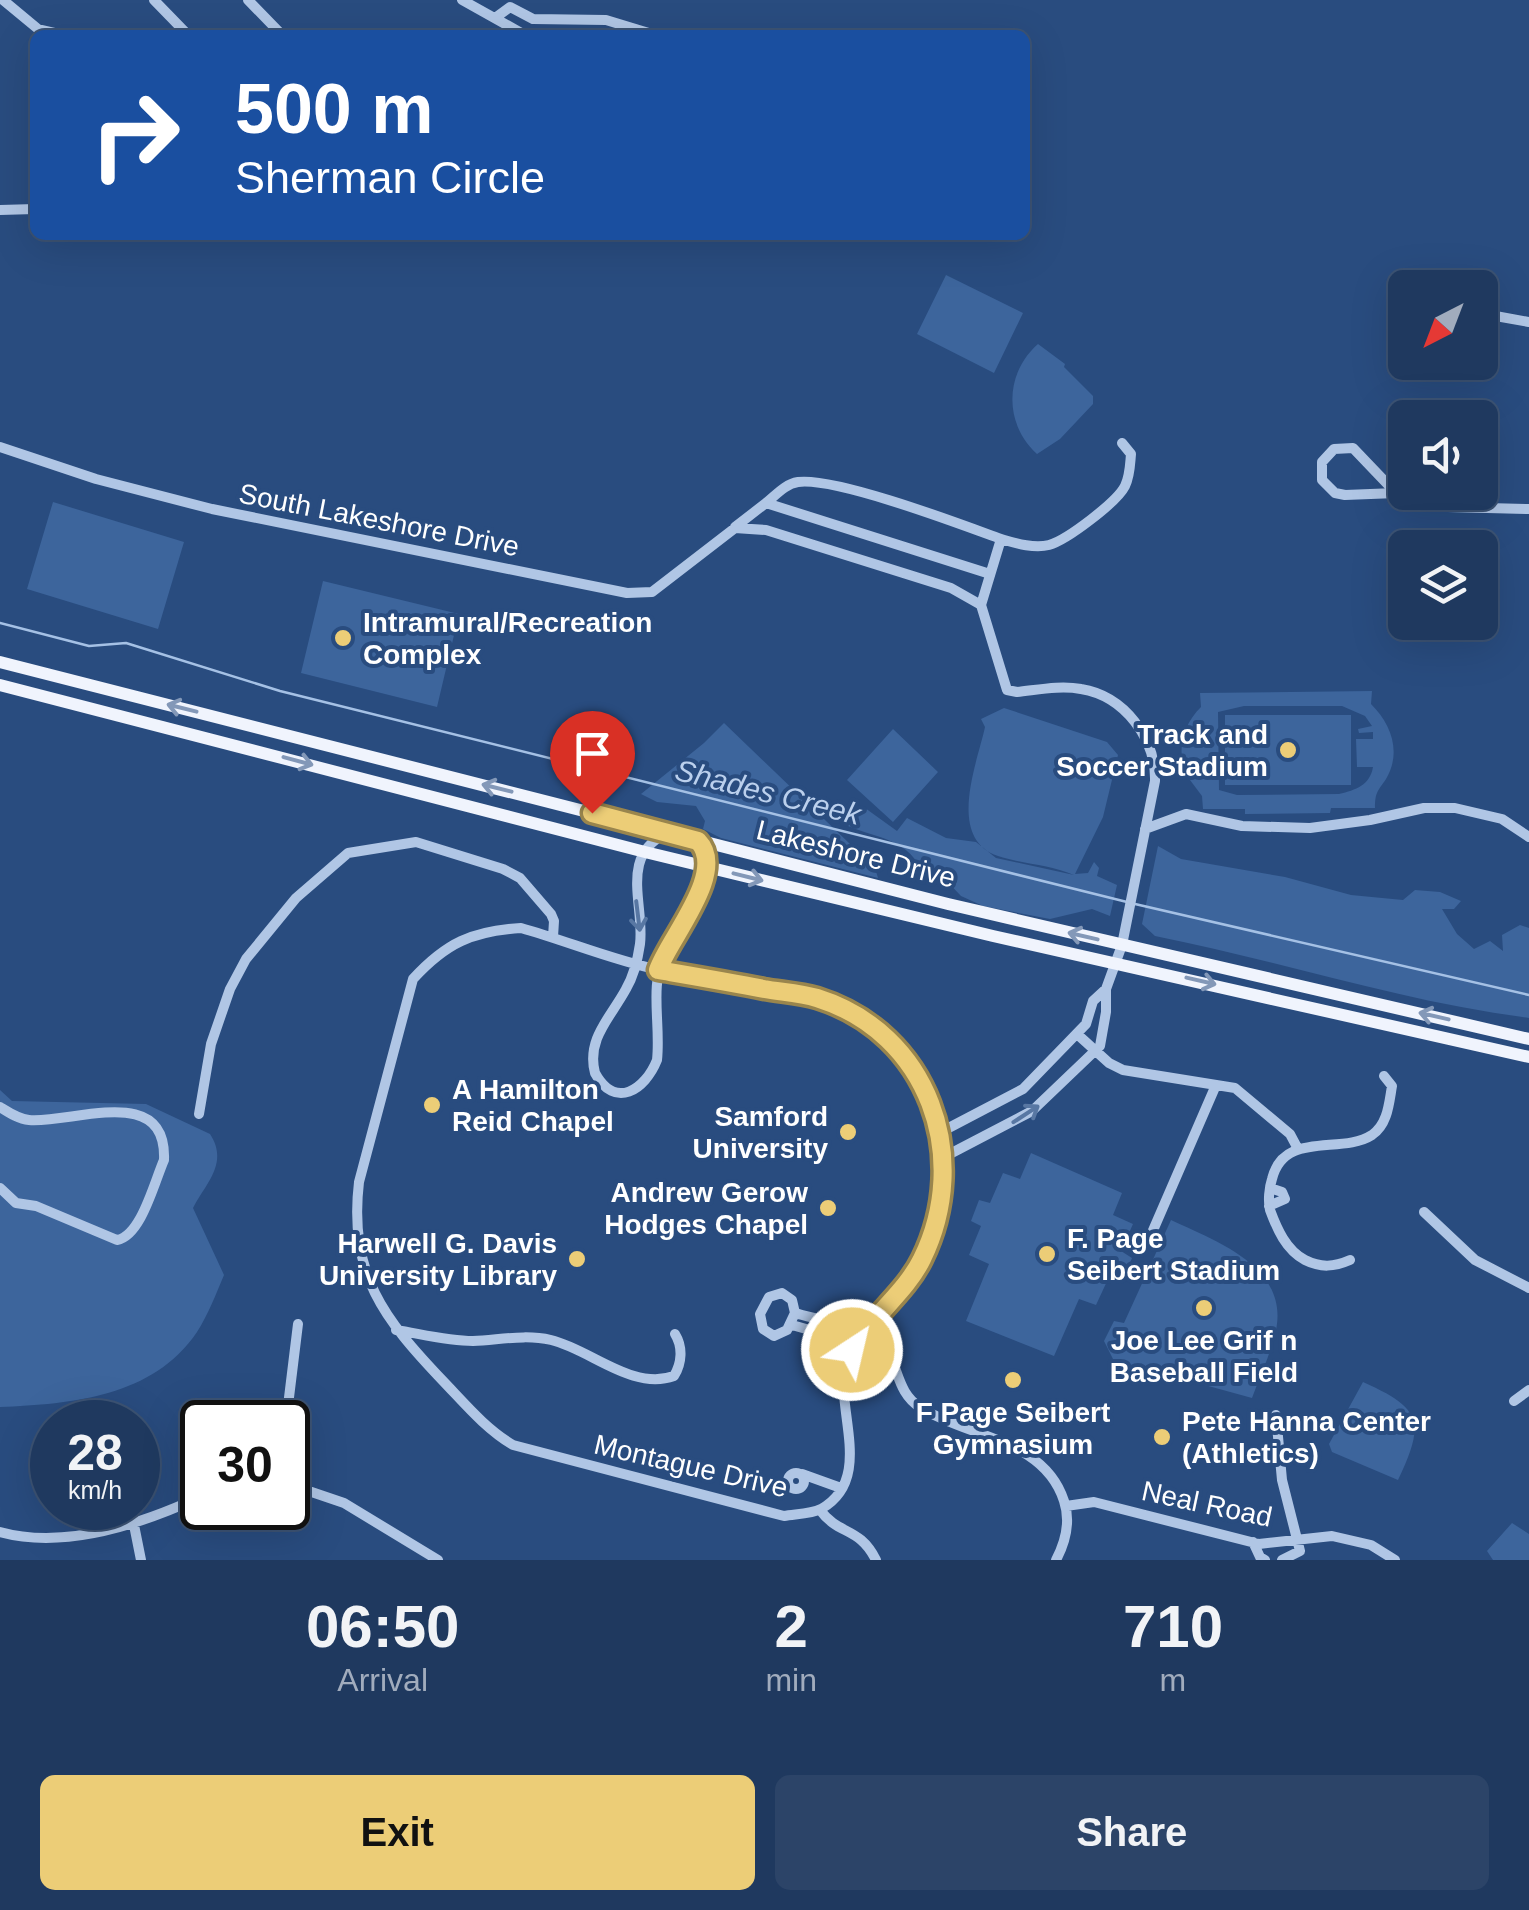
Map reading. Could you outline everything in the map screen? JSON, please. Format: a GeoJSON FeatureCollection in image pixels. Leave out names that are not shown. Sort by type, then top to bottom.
{"type":"FeatureCollection","features":[{"type":"Feature","properties":{"kind":"main road","name":"Lakeshore Drive"},"geometry":{"type":"LineString","coordinates":[[0,662],[698,841],[1529,1039]]}},
{"type":"Feature","properties":{"kind":"main road","name":"Lakeshore Drive"},"geometry":{"type":"LineString","coordinates":[[0,685],[645,852],[993,936],[1114,960],[1529,1057]]}},
{"type":"Feature","properties":{"kind":"street"},"geometry":{"type":"LineString","coordinates":[[3,0],[42,30]]}},
{"type":"Feature","properties":{"kind":"street"},"geometry":{"type":"LineString","coordinates":[[154,0],[183,30]]}},
{"type":"Feature","properties":{"kind":"street"},"geometry":{"type":"LineString","coordinates":[[248,0],[277,30]]}},
{"type":"Feature","properties":{"kind":"street"},"geometry":{"type":"LineString","coordinates":[[462,0],[516,30]]}},
{"type":"Feature","properties":{"kind":"street"},"geometry":{"type":"LineString","coordinates":[[495,18],[510,6],[533,19],[606,20],[639,30]]}},
{"type":"Feature","properties":{"kind":"street"},"geometry":{"type":"LineString","coordinates":[[0,210],[30,210]]}},
{"type":"Feature","properties":{"kind":"street"},"geometry":{"type":"LineString","coordinates":[[1498,317],[1529,322]]}},
{"type":"Feature","properties":{"kind":"street","name":"South Lakeshore Drive"},"geometry":{"type":"LineString","coordinates":[[0,447],[96,479],[212,509],[627,594],[652,592],[788,485],[798,482],[838,486],[1001,539],[1051,545],[1124,490],[1131,454],[1122,443]]}},
{"type":"Feature","properties":{"kind":"street"},"geometry":{"type":"LineString","coordinates":[[1353,448],[1396,492],[1335,494],[1322,480],[1322,462],[1334,449],[1353,448]]}},
{"type":"Feature","properties":{"kind":"street"},"geometry":{"type":"LineString","coordinates":[[766,502],[990,574]]}},
{"type":"Feature","properties":{"kind":"street"},"geometry":{"type":"LineString","coordinates":[[1498,508],[1529,509]]}},
{"type":"Feature","properties":{"kind":"street"},"geometry":{"type":"LineString","coordinates":[[734,528],[766,530],[951,588],[981,606]]}},
{"type":"Feature","properties":{"kind":"street"},"geometry":{"type":"LineString","coordinates":[[944,1158],[1032,1111],[1102,1043],[1106,989],[1122,945],[1155,770],[1141,730],[1120,706],[1082,689],[1008,690],[981,606],[1001,539]]}},
{"type":"Feature","properties":{"kind":"street"},"geometry":{"type":"LineString","coordinates":[[1144,833],[1171,816],[1186,814],[1242,826],[1310,828],[1424,808],[1455,808],[1502,819],[1529,837]]}},
{"type":"Feature","properties":{"kind":"street"},"geometry":{"type":"LineString","coordinates":[[668,833],[652,840],[645,852],[636,883],[640,930],[634,964],[628,985],[594,1044],[594,1073],[612,1091],[638,1089],[655,1066],[658,970],[669,943],[694,904],[706,866],[704,848],[698,841]]}},
{"type":"Feature","properties":{"kind":"street"},"geometry":{"type":"LineString","coordinates":[[199,1114],[211,1044],[230,989],[270,926],[348,853],[416,842],[502,868],[520,878],[554,918],[553,937]]}},
{"type":"Feature","properties":{"kind":"street","name":"Montague Drive"},"geometry":{"type":"LineString","coordinates":[[842,1488],[820,1510],[784,1516],[513,1445],[478,1418],[396,1330],[364,1266],[356,1206],[413,978],[454,942],[521,928],[658,970],[815,998],[848,1011],[886,1038],[920,1079],[939,1132],[944,1158],[942,1205],[922,1260],[859,1338]]}},
{"type":"Feature","properties":{"kind":"street"},"geometry":{"type":"LineString","coordinates":[[939,1132],[1019,1092],[1086,1024],[1094,1000],[1106,989]]}},
{"type":"Feature","properties":{"kind":"street"},"geometry":{"type":"LineString","coordinates":[[1086,1024],[1101,1031]]}},
{"type":"Feature","properties":{"kind":"street"},"geometry":{"type":"LineString","coordinates":[[1077,1034],[1095,1052],[1124,1070],[1235,1088],[1290,1134],[1298,1149]]}},
{"type":"Feature","properties":{"kind":"street"},"geometry":{"type":"LineString","coordinates":[[1350,1260],[1329,1267],[1297,1255],[1285,1242],[1269,1206],[1270,1188],[1278,1164],[1298,1149],[1354,1141],[1373,1134],[1383,1125],[1392,1086],[1384,1076]]}},
{"type":"Feature","properties":{"kind":"street"},"geometry":{"type":"LineString","coordinates":[[1151,1235],[1216,1085]]}},
{"type":"Feature","properties":{"kind":"street"},"geometry":{"type":"LineString","coordinates":[[0,1107],[29,1120],[128,1111],[147,1119],[162,1137],[164,1160],[135,1230],[124,1240],[36,1206],[16,1203],[0,1188]]}},
{"type":"Feature","properties":{"kind":"street"},"geometry":{"type":"LineString","coordinates":[[1424,1212],[1475,1260],[1529,1288]]}},
{"type":"Feature","properties":{"kind":"street"},"geometry":{"type":"LineString","coordinates":[[794,1319],[883,1344],[901,1387],[916,1404],[948,1422],[1036,1459],[1053,1479],[1066,1506],[1067,1532],[1056,1560]]}},
{"type":"Feature","properties":{"kind":"street"},"geometry":{"type":"LineString","coordinates":[[289,1400],[298,1324]]}},
{"type":"Feature","properties":{"kind":"street"},"geometry":{"type":"LineString","coordinates":[[396,1330],[469,1341],[541,1338],[562,1343],[636,1376],[664,1380],[674,1376],[681,1365],[679,1341],[674,1334]]}},
{"type":"Feature","properties":{"kind":"street"},"geometry":{"type":"LineString","coordinates":[[817,1482],[793,1489],[788,1480],[792,1473],[802,1474],[842,1488],[850,1464],[845,1370],[859,1338]]}},
{"type":"Feature","properties":{"kind":"street"},"geometry":{"type":"LineString","coordinates":[[1514,1401],[1529,1390]]}},
{"type":"Feature","properties":{"kind":"street"},"geometry":{"type":"LineString","coordinates":[[1276,1415],[1282,1480],[1300,1551],[1282,1560]]}},
{"type":"Feature","properties":{"kind":"street"},"geometry":{"type":"LineString","coordinates":[[310,1491],[344,1503],[436,1560]]}},
{"type":"Feature","properties":{"kind":"street","name":"Neal Road"},"geometry":{"type":"LineString","coordinates":[[1066,1506],[1094,1502],[1253,1542],[1272,1544],[1332,1536],[1372,1544],[1395,1560]]}},
{"type":"Feature","properties":{"kind":"street"},"geometry":{"type":"LineString","coordinates":[[820,1510],[834,1524],[865,1540],[876,1560]]}},
{"type":"Feature","properties":{"kind":"street"},"geometry":{"type":"LineString","coordinates":[[0,1532],[20,1538],[48,1538],[101,1530]]}},
{"type":"Feature","properties":{"kind":"street"},"geometry":{"type":"LineString","coordinates":[[135,1530],[141,1560]]}},
{"type":"Feature","properties":{"kind":"street"},"geometry":{"type":"LineString","coordinates":[[1253,1542],[1265,1560]]}},
{"type":"Feature","properties":{"kind":"shaded area"},"geometry":{"type":"Polygon","coordinates":[[[946,275],[1023,313],[994,373],[917,334],[946,275]]]}},
{"type":"Feature","properties":{"kind":"shaded area"},"geometry":{"type":"Polygon","coordinates":[[[1038,344],[1065,364],[1093,396],[1093,404],[1060,439],[1037,454],[1018,428],[1012,399],[1019,370],[1038,344]]]}},
{"type":"Feature","properties":{"kind":"shaded area"},"geometry":{"type":"Polygon","coordinates":[[[53,502],[184,542],[158,629],[27,589],[53,502]]]}},
{"type":"Feature","properties":{"kind":"shaded area"},"geometry":{"type":"Polygon","coordinates":[[[323,581],[459,614],[437,707],[301,673],[323,581]]]}},
{"type":"Feature","properties":{"kind":"shaded area"},"geometry":{"type":"Polygon","coordinates":[[[1372,691],[1371,704],[1389,729],[1394,749],[1391,769],[1378,792],[1375,808],[1245,814],[1245,809],[1203,809],[1202,796],[1187,776],[1178,777],[1177,772],[1185,770],[1183,737],[1201,707],[1200,693],[1372,691]],[[1244,706],[1218,712],[1219,790],[1237,795],[1339,794],[1361,786],[1373,767],[1357,767],[1356,739],[1373,739],[1373,732],[1359,733],[1358,729],[1372,726],[1365,716],[1342,706],[1244,706]]]}},
{"type":"Feature","properties":{"kind":"shaded area"},"geometry":{"type":"Polygon","coordinates":[[[1004,708],[1107,742],[1118,755],[1103,817],[1075,874],[1088,873],[1094,862],[1099,868],[1097,876],[1117,885],[1110,916],[1092,909],[1050,919],[983,906],[961,896],[942,876],[921,869],[897,844],[842,823],[865,808],[897,831],[907,818],[946,838],[976,842],[982,847],[969,817],[972,779],[985,727],[981,719],[1004,708]],[[983,847],[996,858],[1074,875],[1056,869],[998,856],[983,847]]]}},
{"type":"Feature","properties":{"kind":"shaded area","name":"Track and Soccer Stadium"},"geometry":{"type":"Polygon","coordinates":[[[1225,715],[1351,715],[1351,785],[1225,785],[1225,715]]]}},
{"type":"Feature","properties":{"kind":"shaded area"},"geometry":{"type":"Polygon","coordinates":[[[724,723],[875,868],[878,878],[721,838],[703,829],[705,821],[696,806],[657,802],[641,794],[724,723]]]}},
{"type":"Feature","properties":{"kind":"shaded area"},"geometry":{"type":"Polygon","coordinates":[[[893,729],[938,772],[893,822],[847,780],[893,729]]]}},
{"type":"Feature","properties":{"kind":"shaded area"},"geometry":{"type":"Polygon","coordinates":[[[1158,846],[1181,859],[1285,877],[1351,895],[1403,900],[1415,890],[1440,892],[1461,901],[1454,909],[1442,909],[1457,934],[1474,949],[1490,941],[1503,951],[1502,935],[1520,925],[1529,928],[1529,1018],[1388,992],[1155,936],[1142,924],[1158,846]]]}},
{"type":"Feature","properties":{"kind":"shaded area"},"geometry":{"type":"Polygon","coordinates":[[[0,1090],[12,1101],[146,1104],[210,1134],[216,1164],[193,1208],[224,1275],[197,1332],[179,1354],[134,1384],[82,1399],[30,1400],[30,1405],[0,1407],[0,1090]]]}},
{"type":"Feature","properties":{"kind":"shaded area","name":"F. Page Seibert Stadium"},"geometry":{"type":"Polygon","coordinates":[[[1031,1153],[1122,1193],[1113,1215],[1133,1224],[1121,1251],[1132,1258],[1122,1283],[1109,1277],[1096,1305],[1079,1299],[1054,1356],[966,1321],[989,1264],[969,1255],[981,1226],[971,1221],[979,1200],[990,1203],[1003,1173],[1020,1179],[1031,1153]]]}},
{"type":"Feature","properties":{"kind":"shaded area","name":"Joe Lee Grif n Baseball Field"},"geometry":{"type":"Polygon","coordinates":[[[1171,1220],[1245,1259],[1271,1289],[1277,1308],[1276,1330],[1252,1398],[1132,1365],[1129,1371],[1115,1363],[1104,1341],[1114,1321],[1124,1323],[1171,1220]]]}},
{"type":"Feature","properties":{"kind":"shaded area"},"geometry":{"type":"Polygon","coordinates":[[[1363,1382],[1397,1400],[1413,1419],[1412,1443],[1398,1480],[1332,1452],[1329,1444],[1363,1382]]]}},
{"type":"Feature","properties":{"kind":"shaded area"},"geometry":{"type":"Polygon","coordinates":[[[1512,1523],[1529,1534],[1529,1560],[1493,1560],[1487,1551],[1512,1523]]]}},
{"type":"Feature","properties":{"kind":"waterway","name":"Shades Creek"},"geometry":{"type":"LineString","coordinates":[[0,623],[89,646],[126,643],[280,691],[1127,902]]}},
{"type":"Feature","properties":{"kind":"waterway","name":"Shades Creek"},"geometry":{"type":"LineString","coordinates":[[1135,904],[1529,995]]}},
{"type":"Feature","properties":{"kind":"place","name":"Intramural/Recreation Complex"},"geometry":{"type":"Point","coordinates":[343,638]}},
{"type":"Feature","properties":{"kind":"place","name":"Track and Soccer Stadium"},"geometry":{"type":"Point","coordinates":[1288,750]}},
{"type":"Feature","properties":{"kind":"place","name":"A Hamilton Reid Chapel"},"geometry":{"type":"Point","coordinates":[432,1105]}},
{"type":"Feature","properties":{"kind":"place","name":"Samford University"},"geometry":{"type":"Point","coordinates":[848,1132]}},
{"type":"Feature","properties":{"kind":"place","name":"Andrew Gerow Hodges Chapel"},"geometry":{"type":"Point","coordinates":[828,1208]}},
{"type":"Feature","properties":{"kind":"place","name":"F. Page Seibert Stadium"},"geometry":{"type":"Point","coordinates":[1047,1254]}},
{"type":"Feature","properties":{"kind":"place","name":"Harwell G. Davis University Library"},"geometry":{"type":"Point","coordinates":[577,1259]}},
{"type":"Feature","properties":{"kind":"place","name":"Joe Lee Grif n Baseball Field"},"geometry":{"type":"Point","coordinates":[1204,1308]}},
{"type":"Feature","properties":{"kind":"place","name":"F Page Seibert Gymnasium"},"geometry":{"type":"Point","coordinates":[1013,1380]}},
{"type":"Feature","properties":{"kind":"place","name":"Pete Hanna Center (Athletics)"},"geometry":{"type":"Point","coordinates":[1162,1437]}},
{"type":"Feature","properties":{"kind":"route"},"geometry":{"type":"LineString","coordinates":[[592,813],[698,841],[704,848],[706,866],[698,894],[658,970],[815,998],[848,1011],[894,1046],[920,1079],[937,1120],[944,1158],[942,1205],[922,1260],[908,1282],[862,1332],[852,1350]]}}]}
